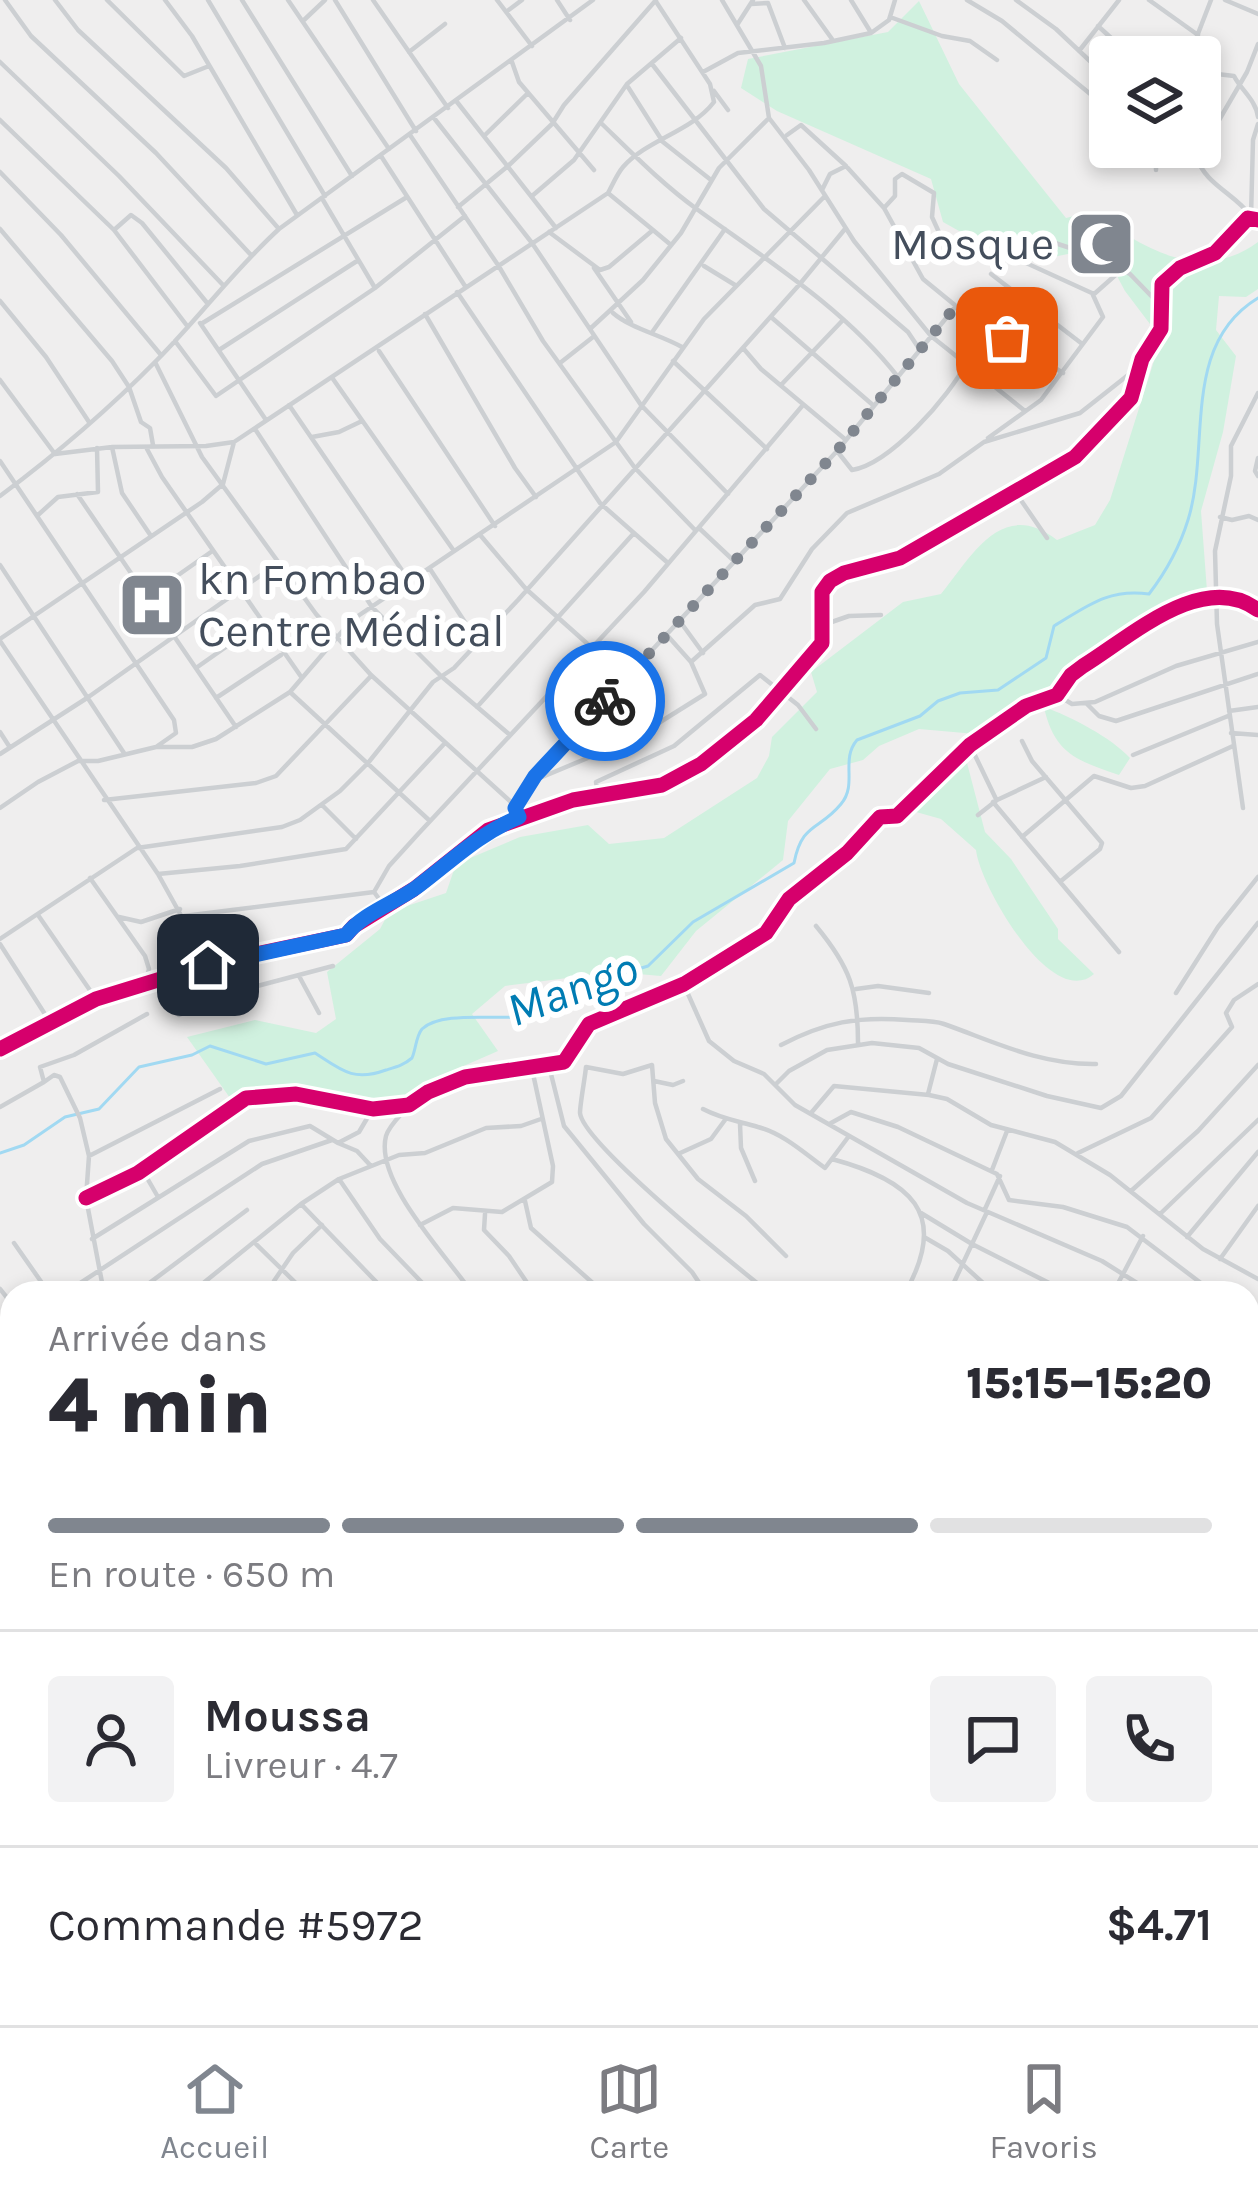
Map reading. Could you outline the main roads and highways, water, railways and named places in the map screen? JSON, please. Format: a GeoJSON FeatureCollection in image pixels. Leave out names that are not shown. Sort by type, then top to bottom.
{"type":"FeatureCollection","features":[{"type":"Feature","properties":{"kind":"waterway","name":"Mango"},"geometry":{"type":"LineString","coordinates":[[0,1153],[24,1145],[65,1117],[99,1109],[139,1067],[210,1046],[266,1064],[315,1053],[332,1065],[365,1075],[412,1058],[420,1032],[430,1024],[453,1018],[512,1017],[552,991],[586,990],[599,981],[648,966],[693,922],[794,863],[807,833],[846,796],[850,756],[857,740],[920,716],[938,701],[960,693],[998,690],[1046,658],[1054,626],[1109,596],[1149,594],[1172,559],[1188,520],[1202,399],[1217,342],[1234,318],[1258,298]]}},
{"type":"Feature","properties":{"kind":"place","name":"Mosque"},"geometry":{"type":"Point","coordinates":[1101,244]}},
{"type":"Feature","properties":{"kind":"place","name":"kn Fombao Centre Médical"},"geometry":{"type":"Point","coordinates":[152,605]}}]}
